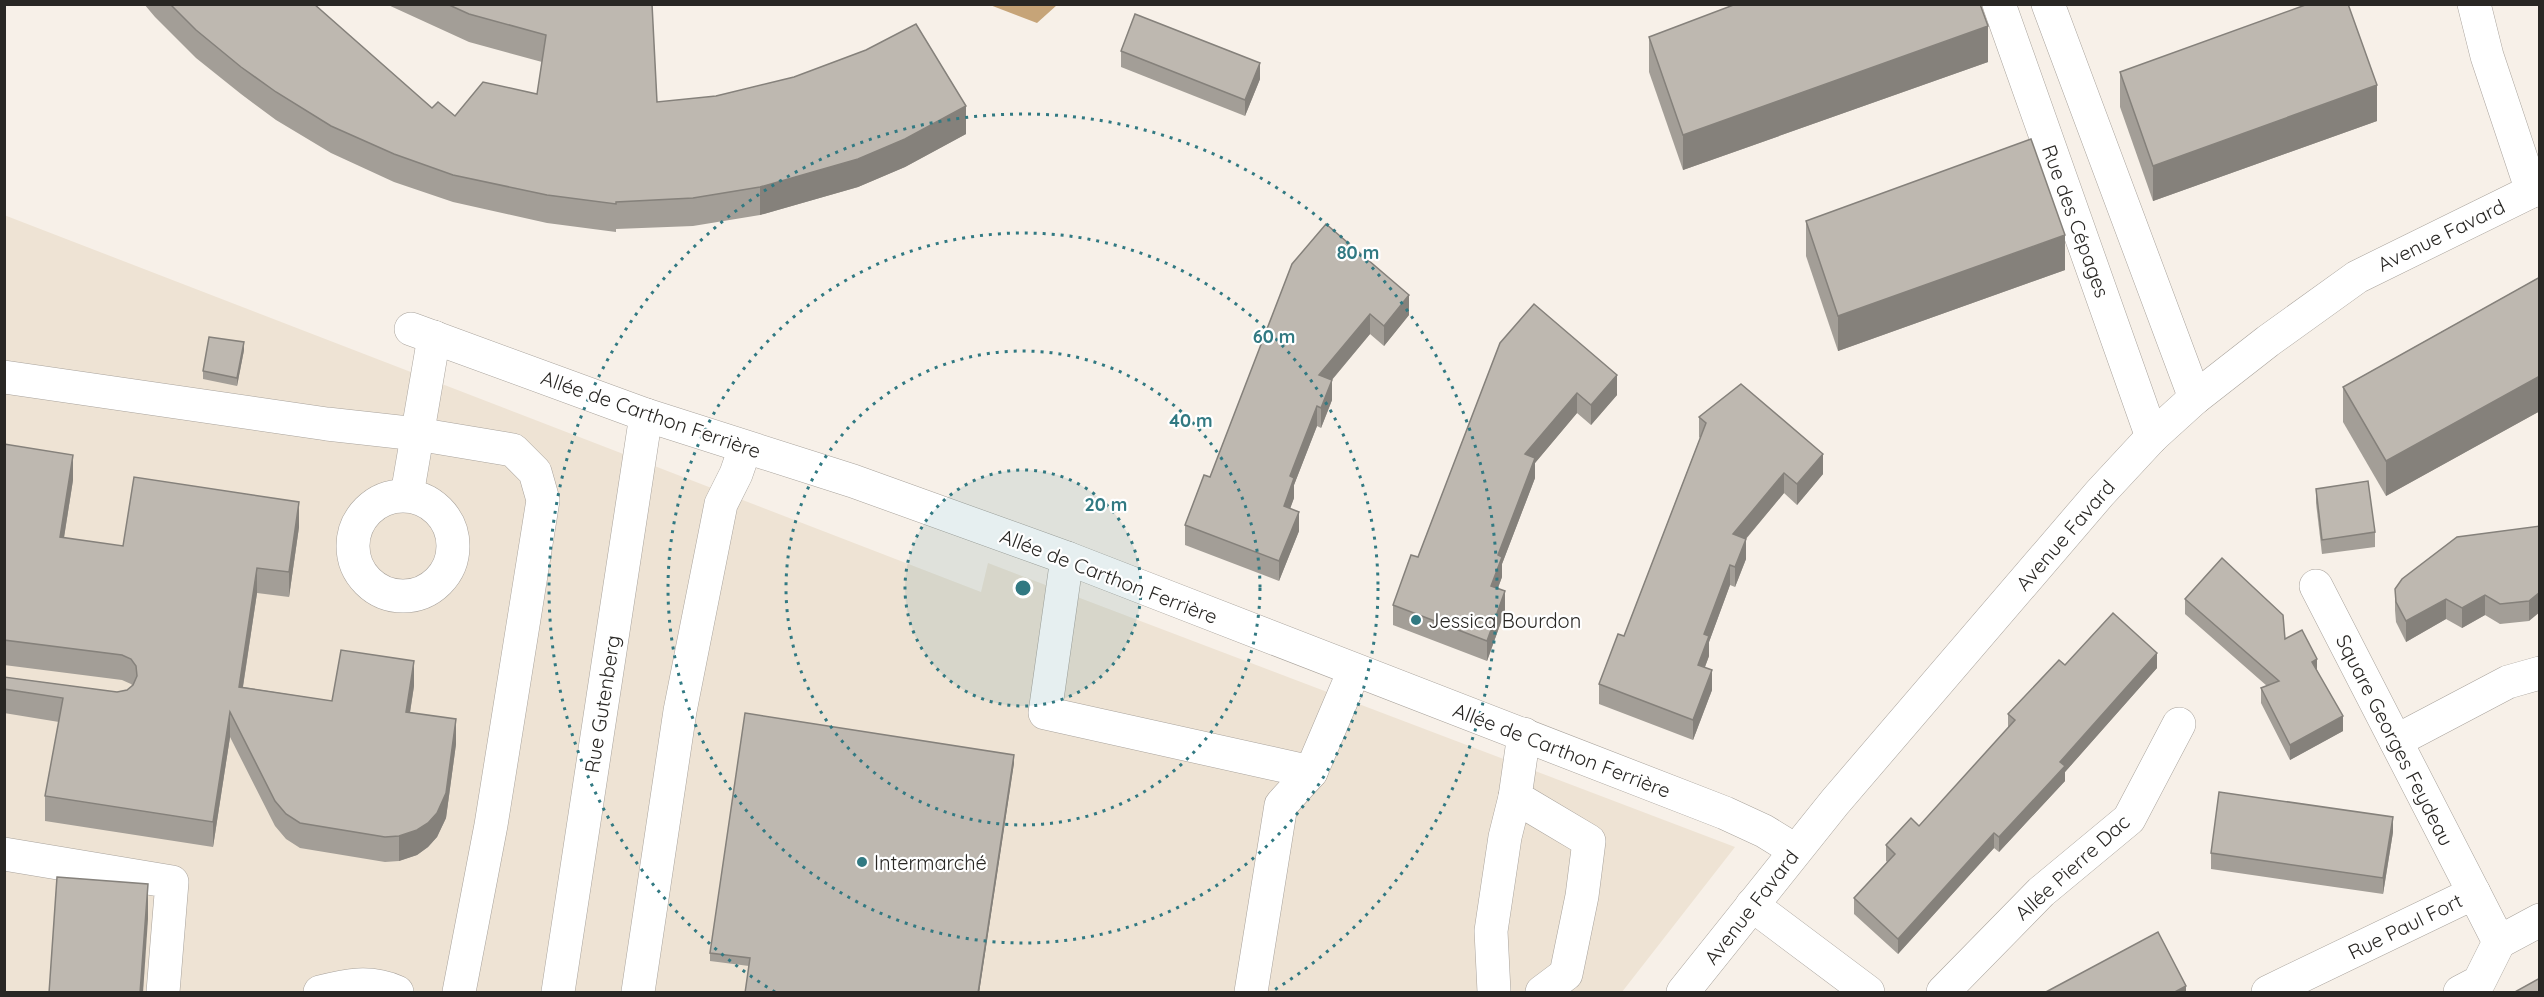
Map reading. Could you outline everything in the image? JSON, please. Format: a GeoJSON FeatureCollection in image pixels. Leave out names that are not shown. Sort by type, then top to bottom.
{"type":"FeatureCollection","features":[{"type":"Feature","properties":{"kind":"street","name":"Rue des Cépages"},"geometry":{"type":"LineString","coordinates":[[1999,4],[2152,437]]}},
{"type":"Feature","properties":{"kind":"street"},"geometry":{"type":"LineString","coordinates":[[2048,4],[2195,398]]}},
{"type":"Feature","properties":{"kind":"street"},"geometry":{"type":"LineString","coordinates":[[2474,4],[2487,56],[2536,189]]}},
{"type":"Feature","properties":{"kind":"street","name":"Avenue Favard"},"geometry":{"type":"LineString","coordinates":[[1683,993],[1795,850],[2092,502],[2152,437],[2195,398],[2268,340],[2356,276],[2536,189]]}},
{"type":"Feature","properties":{"kind":"street","name":"Allée de Carthon Ferrière"},"geometry":{"type":"LineString","coordinates":[[417,434],[423,333],[646,415],[853,481],[1067,558],[1725,813],[1764,831],[1795,850]]}},
{"type":"Feature","properties":{"kind":"street"},"geometry":{"type":"LineString","coordinates":[[4,377],[327,424],[417,434],[513,450],[535,472],[543,500],[491,825],[459,993]]}},
{"type":"Feature","properties":{"kind":"street","name":"Rue Gutenberg"},"geometry":{"type":"LineString","coordinates":[[558,993],[646,415]]}},
{"type":"Feature","properties":{"kind":"street"},"geometry":{"type":"LineString","coordinates":[[407,495],[417,434]]}},
{"type":"Feature","properties":{"kind":"street"},"geometry":{"type":"LineString","coordinates":[[638,993],[680,711],[721,504],[736,474],[745,448]]}},
{"type":"Feature","properties":{"kind":"street"},"geometry":{"type":"LineString","coordinates":[[1067,558],[1045,713],[1311,772]]}},
{"type":"Feature","properties":{"kind":"street","name":"Square Georges Feydeau"},"geometry":{"type":"LineString","coordinates":[[2316,586],[2474,893]]}},
{"type":"Feature","properties":{"kind":"street"},"geometry":{"type":"LineString","coordinates":[[1251,993],[1281,805],[1311,772],[1354,671]]}},
{"type":"Feature","properties":{"kind":"street"},"geometry":{"type":"LineString","coordinates":[[2396,741],[2508,682],[2540,673]]}},
{"type":"Feature","properties":{"kind":"street","name":"Allée Pierre Dac"},"geometry":{"type":"LineString","coordinates":[[1943,993],[2041,892],[2129,819],[2178,724]]}},
{"type":"Feature","properties":{"kind":"street"},"geometry":{"type":"LineString","coordinates":[[1494,993],[1491,931],[1524,734]]}},
{"type":"Feature","properties":{"kind":"street"},"geometry":{"type":"LineString","coordinates":[[1515,797],[1588,841],[1582,896],[1566,974],[1542,993]]}},
{"type":"Feature","properties":{"kind":"street"},"geometry":{"type":"LineString","coordinates":[[4,854],[172,882],[164,993]]}},
{"type":"Feature","properties":{"kind":"street","name":"Rue Paul Fort"},"geometry":{"type":"LineString","coordinates":[[2268,993],[2325,980],[2474,893],[2499,942]]}},
{"type":"Feature","properties":{"kind":"street"},"geometry":{"type":"LineString","coordinates":[[1752,905],[1868,993]]}},
{"type":"Feature","properties":{"kind":"street"},"geometry":{"type":"LineString","coordinates":[[2460,993],[2479,982],[2499,942],[2540,920]]}},
{"type":"Feature","properties":{"kind":"street"},"geometry":{"type":"LineString","coordinates":[[320,993],[351,984],[382,986],[397,993]]}},
{"type":"Feature","properties":{"kind":"shaded area"},"geometry":{"type":"Polygon","coordinates":[[[990,5],[1057,5],[1037,23],[990,5]]]}},
{"type":"Feature","properties":{"kind":"shaded area"},"geometry":{"type":"Polygon","coordinates":[[[4,215],[981,592],[988,563],[1735,847],[1622,992],[5,992],[4,215]]]}},
{"type":"Feature","properties":{"kind":"building"},"geometry":{"type":"Polygon","coordinates":[[[170,4],[314,4],[432,108],[438,102],[455,116],[483,82],[537,94],[546,35],[469,14],[447,4],[652,4],[657,102],[716,96],[794,77],[866,50],[916,24],[966,106],[905,139],[858,159],[760,187],[693,198],[616,202],[616,204],[547,195],[453,175],[394,154],[331,126],[241,67],[196,30],[170,4]]]}},
{"type":"Feature","properties":{"kind":"building"},"geometry":{"type":"Polygon","coordinates":[[[1736,4],[1980,4],[1988,26],[1683,135],[1649,37],[1736,4]]]}},
{"type":"Feature","properties":{"kind":"building"},"geometry":{"type":"Polygon","coordinates":[[[2308,4],[2348,4],[2377,85],[2153,166],[2120,72],[2308,4]]]}},
{"type":"Feature","properties":{"kind":"building"},"geometry":{"type":"Polygon","coordinates":[[[1135,14],[1260,63],[1245,100],[1121,51],[1135,14]]]}},
{"type":"Feature","properties":{"kind":"building"},"geometry":{"type":"Polygon","coordinates":[[[2031,139],[2065,235],[1838,316],[1806,221],[2031,139]]]}},
{"type":"Feature","properties":{"kind":"building"},"geometry":{"type":"Polygon","coordinates":[[[1326,224],[1409,295],[1384,326],[1370,314],[1319,375],[1332,380],[1321,408],[1317,406],[1290,476],[1294,478],[1284,506],[1299,512],[1279,561],[1185,525],[1204,475],[1210,477],[1292,264],[1326,224]]]}},
{"type":"Feature","properties":{"kind":"building"},"geometry":{"type":"Polygon","coordinates":[[[2540,277],[2540,376],[2386,461],[2343,387],[2540,277]]]}},
{"type":"Feature","properties":{"kind":"building"},"geometry":{"type":"Polygon","coordinates":[[[1534,304],[1617,375],[1591,405],[1577,393],[1525,454],[1535,458],[1498,555],[1502,557],[1491,586],[1505,591],[1487,641],[1393,605],[1411,555],[1418,557],[1500,343],[1534,304]]]}},
{"type":"Feature","properties":{"kind":"building"},"geometry":{"type":"Polygon","coordinates":[[[209,337],[244,342],[237,378],[203,371],[209,337]]]}},
{"type":"Feature","properties":{"kind":"building"},"geometry":{"type":"Polygon","coordinates":[[[1741,384],[1823,454],[1797,484],[1784,473],[1733,534],[1746,539],[1735,567],[1730,565],[1704,634],[1709,636],[1698,665],[1712,670],[1693,720],[1599,684],[1618,634],[1624,636],[1706,423],[1699,417],[1741,384]]]}},
{"type":"Feature","properties":{"kind":"building"},"geometry":{"type":"Polygon","coordinates":[[[4,444],[73,455],[60,537],[123,546],[134,477],[299,502],[289,572],[257,568],[239,687],[332,701],[341,650],[414,661],[406,712],[456,719],[446,793],[437,813],[417,830],[399,836],[385,837],[300,823],[286,814],[275,801],[230,712],[213,822],[45,796],[63,698],[4,689],[4,677],[117,692],[127,690],[133,685],[137,676],[136,666],[131,659],[122,655],[4,640],[4,444]]]}},
{"type":"Feature","properties":{"kind":"building"},"geometry":{"type":"Polygon","coordinates":[[[2368,481],[2375,532],[2322,540],[2316,489],[2368,481]]]}},
{"type":"Feature","properties":{"kind":"building"},"geometry":{"type":"Polygon","coordinates":[[[2540,526],[2540,592],[2529,601],[2500,604],[2485,595],[2462,608],[2446,599],[2406,621],[2396,602],[2395,589],[2402,579],[2457,537],[2540,526]]]}},
{"type":"Feature","properties":{"kind":"building"},"geometry":{"type":"Polygon","coordinates":[[[2222,558],[2283,615],[2285,639],[2302,630],[2317,659],[2312,662],[2343,716],[2290,745],[2261,688],[2279,681],[2185,599],[2222,558]]]}},
{"type":"Feature","properties":{"kind":"building"},"geometry":{"type":"Polygon","coordinates":[[[2113,613],[2157,653],[2060,762],[2065,766],[1999,837],[1994,833],[1898,939],[1854,898],[1895,854],[1886,845],[1911,818],[1919,826],[2015,720],[2008,714],[2059,660],[2065,665],[2113,613]]]}},
{"type":"Feature","properties":{"kind":"building","name":"Intermarché"},"geometry":{"type":"Polygon","coordinates":[[[745,713],[1014,755],[978,993],[745,993],[750,958],[710,953],[745,713]]]}},
{"type":"Feature","properties":{"kind":"building"},"geometry":{"type":"Polygon","coordinates":[[[2219,792],[2393,817],[2383,878],[2211,853],[2219,792]]]}},
{"type":"Feature","properties":{"kind":"building"},"geometry":{"type":"Polygon","coordinates":[[[57,877],[148,884],[140,993],[49,993],[57,877]]]}},
{"type":"Feature","properties":{"kind":"building"},"geometry":{"type":"Polygon","coordinates":[[[2158,932],[2186,986],[2173,993],[2044,993],[2158,932]]]}},
{"type":"Feature","properties":{"kind":"building"},"geometry":{"type":"Polygon","coordinates":[[[2540,978],[2540,993],[2513,993],[2540,978]]]}},
{"type":"Feature","properties":{"kind":"place","name":"Jessica Bourdon"},"geometry":{"type":"Point","coordinates":[1416,620]}},
{"type":"Feature","properties":{"kind":"place","name":"Intermarché"},"geometry":{"type":"Point","coordinates":[862,862]}}]}
